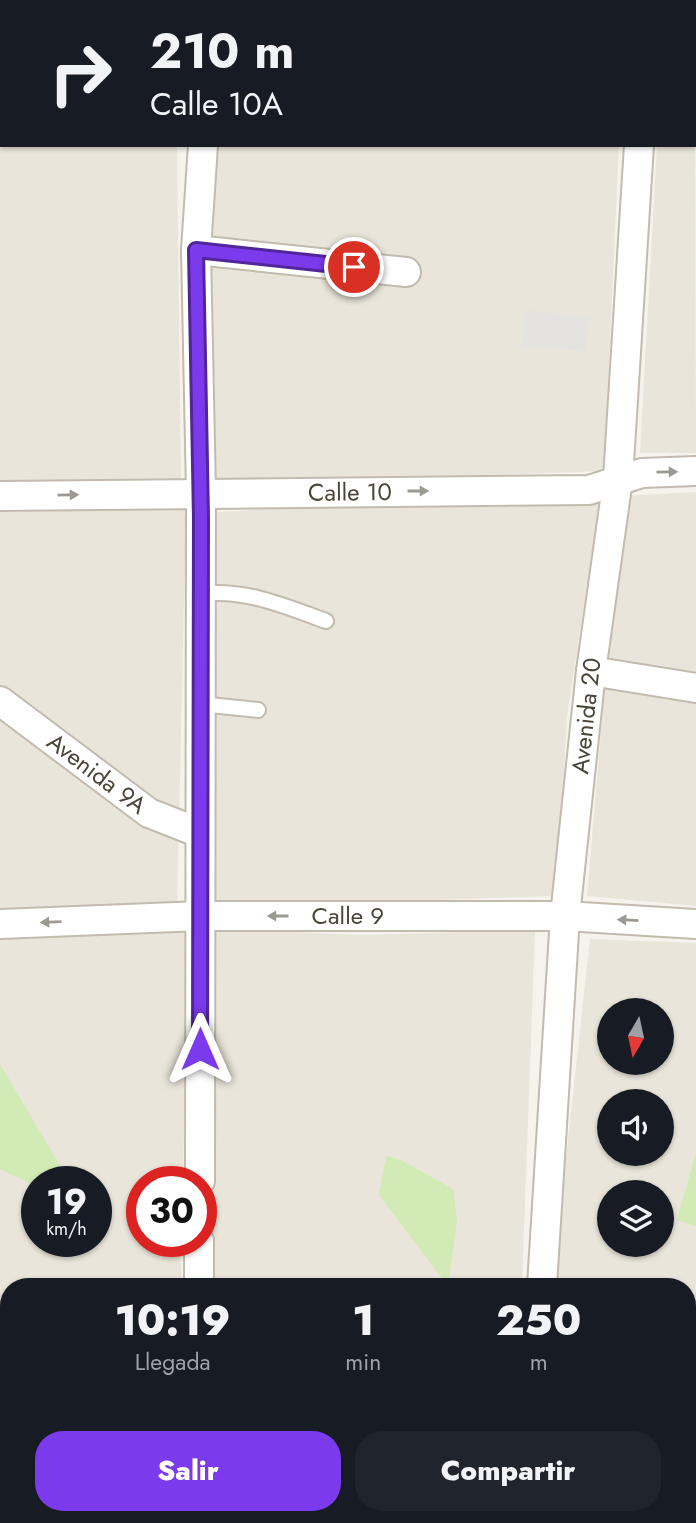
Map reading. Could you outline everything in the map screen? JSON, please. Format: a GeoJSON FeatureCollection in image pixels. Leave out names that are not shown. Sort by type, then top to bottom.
{"type":"FeatureCollection","features":[{"type":"Feature","properties":{"kind":"street"},"geometry":{"type":"LineString","coordinates":[[200,1166],[201,493],[196,250],[203,147]]}},
{"type":"Feature","properties":{"kind":"street","name":"Avenida 20"},"geometry":{"type":"LineString","coordinates":[[542,1278],[565,916],[591,671],[618,479],[639,147]]}},
{"type":"Feature","properties":{"kind":"street"},"geometry":{"type":"LineString","coordinates":[[196,250],[406,272]]}},
{"type":"Feature","properties":{"kind":"street","name":"Calle 10"},"geometry":{"type":"LineString","coordinates":[[0,496],[589,490],[642,472],[696,471]]}},
{"type":"Feature","properties":{"kind":"street"},"geometry":{"type":"LineString","coordinates":[[591,671],[696,688]]}},
{"type":"Feature","properties":{"kind":"street","name":"Avenida 9A"},"geometry":{"type":"LineString","coordinates":[[0,701],[149,813],[200,833]]}},
{"type":"Feature","properties":{"kind":"street","name":"Calle 9"},"geometry":{"type":"LineString","coordinates":[[0,924],[201,916],[565,916],[696,923]]}},
{"type":"Feature","properties":{"kind":"street"},"geometry":{"type":"LineString","coordinates":[[199,1257],[199,1278]]}},
{"type":"Feature","properties":{"kind":"lane"},"geometry":{"type":"LineString","coordinates":[[201,594],[219,592],[272,601],[326,621]]}},
{"type":"Feature","properties":{"kind":"lane"},"geometry":{"type":"LineString","coordinates":[[200,704],[258,710]]}},
{"type":"Feature","properties":{"kind":"shaded area"},"geometry":{"type":"Polygon","coordinates":[[[0,147],[177,147],[181,484],[0,489],[0,147]]]}},
{"type":"Feature","properties":{"kind":"shaded area"},"geometry":{"type":"Polygon","coordinates":[[[215,147],[619,147],[604,471],[206,485],[199,249],[215,147]]]}},
{"type":"Feature","properties":{"kind":"shaded area"},"geometry":{"type":"Polygon","coordinates":[[[657,147],[695,147],[696,453],[640,453],[657,147]]]}},
{"type":"Feature","properties":{"kind":"shaded area"},"geometry":{"type":"Polygon","coordinates":[[[525,310],[590,317],[585,351],[522,347],[525,310]]]}},
{"type":"Feature","properties":{"kind":"shaded area"},"geometry":{"type":"Polygon","coordinates":[[[601,492],[567,717],[557,896],[207,907],[217,512],[601,492]]]}},
{"type":"Feature","properties":{"kind":"shaded area"},"geometry":{"type":"Polygon","coordinates":[[[696,492],[696,906],[587,896],[621,496],[696,492]]]}},
{"type":"Feature","properties":{"kind":"shaded area"},"geometry":{"type":"Polygon","coordinates":[[[186,509],[177,913],[0,915],[0,512],[186,509]]]}},
{"type":"Feature","properties":{"kind":"shaded area"},"geometry":{"type":"Polygon","coordinates":[[[205,928],[361,935],[535,930],[522,1278],[207,1278],[207,1257],[217,1257],[217,1166],[206,1166],[205,928]]]}},
{"type":"Feature","properties":{"kind":"shaded area"},"geometry":{"type":"Polygon","coordinates":[[[188,931],[183,1166],[126,1166],[126,1257],[181,1257],[182,1278],[0,1278],[0,935],[188,931]]]}},
{"type":"Feature","properties":{"kind":"shaded area"},"geometry":{"type":"Polygon","coordinates":[[[590,939],[696,943],[696,1278],[553,1278],[590,939]]]}},
{"type":"Feature","properties":{"kind":"green space"},"geometry":{"type":"Polygon","coordinates":[[[0,1064],[60,1166],[21,1166],[21,1179],[0,1169],[0,1064]]]}},
{"type":"Feature","properties":{"kind":"green space"},"geometry":{"type":"Polygon","coordinates":[[[696,1152],[696,1226],[677,1220],[696,1152]]]}},
{"type":"Feature","properties":{"kind":"green space"},"geometry":{"type":"Polygon","coordinates":[[[386,1156],[401,1160],[453,1189],[457,1220],[449,1278],[442,1278],[379,1195],[386,1156]]]}},
{"type":"Feature","properties":{"kind":"route"},"geometry":{"type":"LineString","coordinates":[[200,1049],[201,518],[196,250],[354,267]]}}]}
